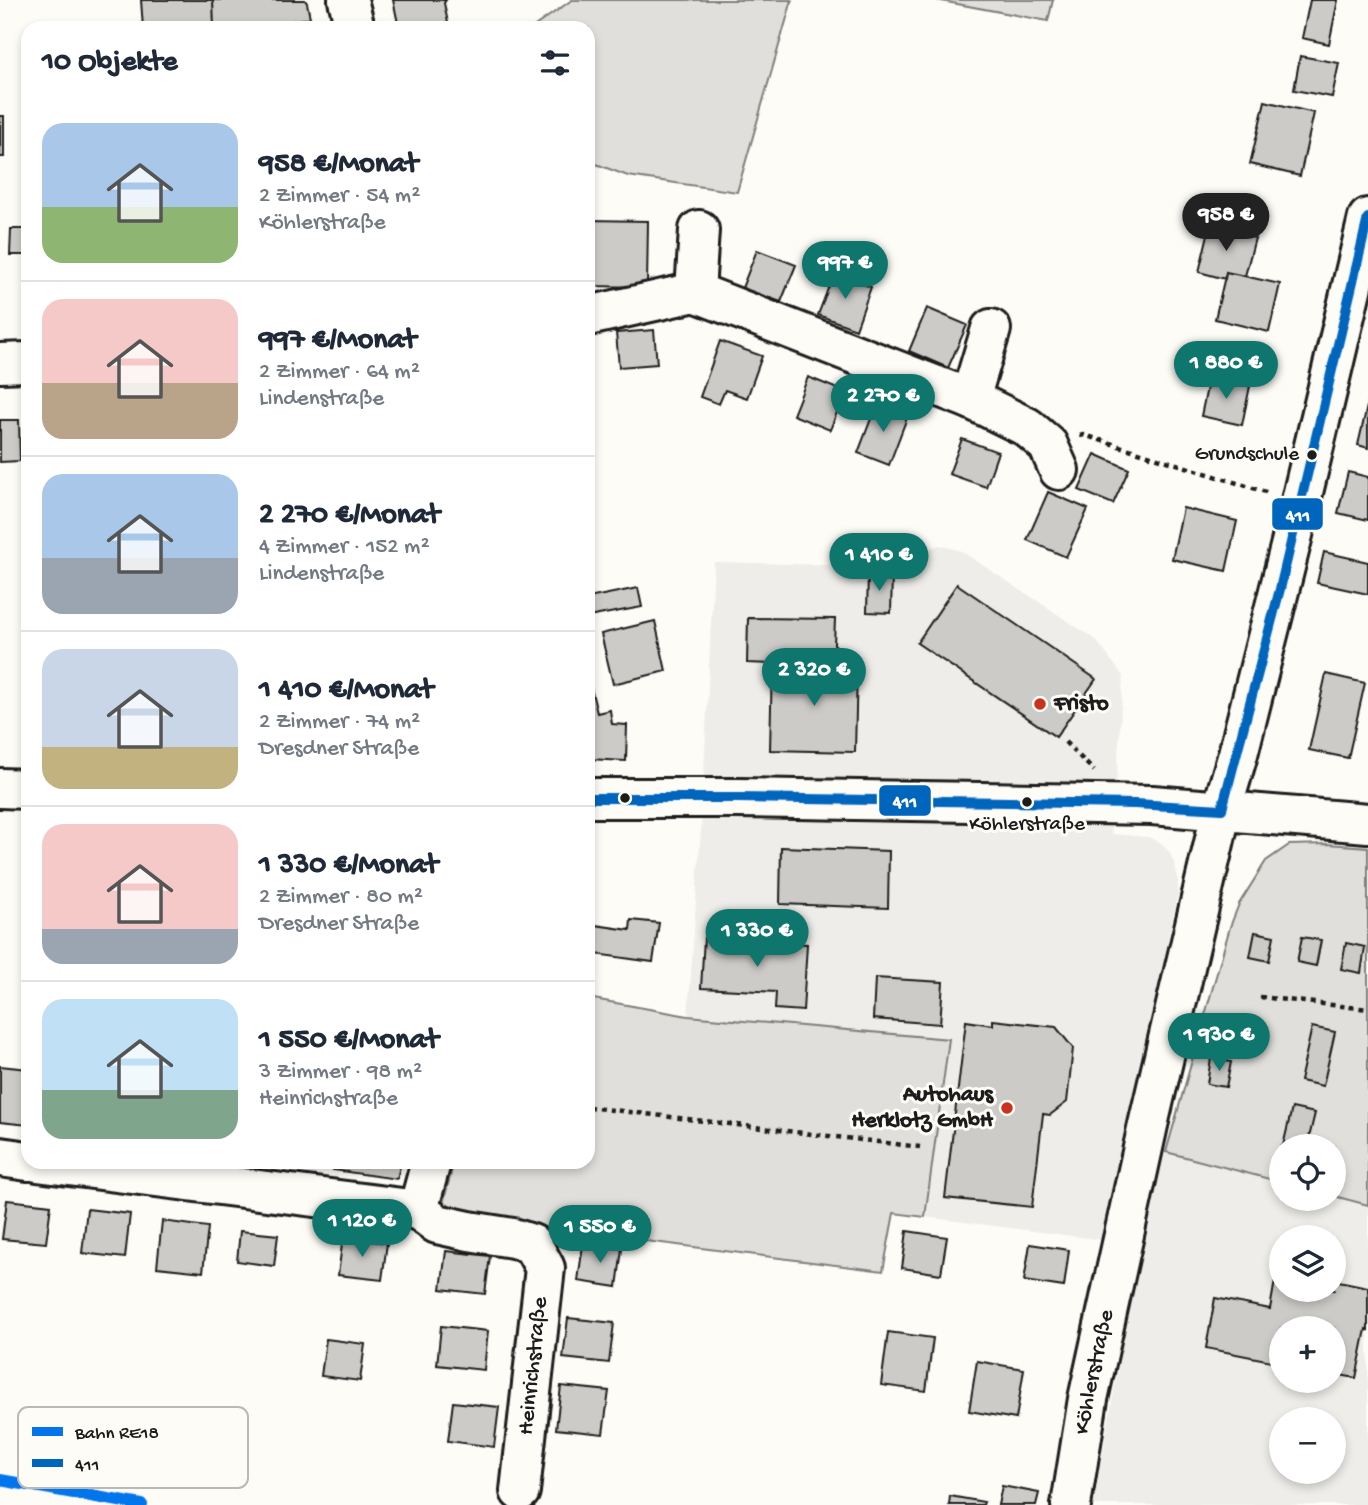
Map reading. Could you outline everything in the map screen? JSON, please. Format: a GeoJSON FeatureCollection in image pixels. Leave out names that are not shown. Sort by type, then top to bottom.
{"type":"FeatureCollection","features":[{"type":"Feature","properties":{"kind":"street"},"geometry":{"type":"LineString","coordinates":[[348,0],[353,21]]}},
{"type":"Feature","properties":{"kind":"street","name":"Köhlerstraße"},"geometry":{"type":"LineString","coordinates":[[1071,1505],[1088,1399],[1124,1232],[1222,809],[1321,422],[1357,312],[1368,218]]}},
{"type":"Feature","properties":{"kind":"street"},"geometry":{"type":"LineString","coordinates":[[695,292],[699,230]]}},
{"type":"Feature","properties":{"kind":"street"},"geometry":{"type":"LineString","coordinates":[[595,314],[695,292],[970,399],[1027,427],[1054,458]]}},
{"type":"Feature","properties":{"kind":"street"},"geometry":{"type":"LineString","coordinates":[[970,399],[991,329]]}},
{"type":"Feature","properties":{"kind":"street"},"geometry":{"type":"LineString","coordinates":[[0,363],[21,362]]}},
{"type":"Feature","properties":{"kind":"street"},"geometry":{"type":"LineString","coordinates":[[0,788],[21,789]]}},
{"type":"Feature","properties":{"kind":"street"},"geometry":{"type":"LineString","coordinates":[[595,797],[1135,804],[1368,823]]}},
{"type":"Feature","properties":{"kind":"street"},"geometry":{"type":"LineString","coordinates":[[0,1157],[21,1160]]}},
{"type":"Feature","properties":{"kind":"street","name":"Heinrichstraße"},"geometry":{"type":"LineString","coordinates":[[93,1169],[418,1210],[437,1224],[532,1244],[545,1268],[520,1491]]}},
{"type":"Feature","properties":{"kind":"street"},"geometry":{"type":"LineString","coordinates":[[418,1210],[429,1169]]}},
{"type":"Feature","properties":{"kind":"path"},"geometry":{"type":"LineString","coordinates":[[1054,458],[1084,435],[1300,502]]}},
{"type":"Feature","properties":{"kind":"path"},"geometry":{"type":"LineString","coordinates":[[1260,997],[1368,1009]]}},
{"type":"Feature","properties":{"kind":"path"},"geometry":{"type":"LineString","coordinates":[[595,1108],[920,1147]]}},
{"type":"Feature","properties":{"kind":"shaded area"},"geometry":{"type":"Polygon","coordinates":[[[572,0],[792,0],[737,192],[628,176],[595,164],[595,21],[542,21],[572,0]]]}},
{"type":"Feature","properties":{"kind":"shaded area"},"geometry":{"type":"Polygon","coordinates":[[[936,0],[1053,0],[1048,21],[936,0]]]}},
{"type":"Feature","properties":{"kind":"shaded area"},"geometry":{"type":"Polygon","coordinates":[[[939,545],[961,551],[1095,639],[1123,676],[1111,834],[1148,837],[1161,843],[1170,853],[1178,880],[1178,894],[1125,1136],[1166,1152],[1269,1179],[1269,1211],[1346,1211],[1346,1199],[1368,1205],[1368,1505],[1093,1505],[1141,1245],[925,1217],[949,1039],[688,1016],[702,816],[714,562],[901,567],[915,555],[939,545]]]}},
{"type":"Feature","properties":{"kind":"shaded area"},"geometry":{"type":"Polygon","coordinates":[[[1289,845],[1368,847],[1368,1205],[1346,1199],[1346,1134],[1269,1134],[1269,1179],[1166,1152],[1230,927],[1239,904],[1266,861],[1289,845]]]}},
{"type":"Feature","properties":{"kind":"shaded area"},"geometry":{"type":"Polygon","coordinates":[[[595,999],[688,1016],[949,1039],[925,1217],[894,1213],[883,1271],[440,1215],[452,1169],[595,1169],[595,999]]]}},
{"type":"Feature","properties":{"kind":"building"},"geometry":{"type":"Polygon","coordinates":[[[141,0],[213,0],[214,21],[142,21],[141,0]]]}},
{"type":"Feature","properties":{"kind":"building"},"geometry":{"type":"Polygon","coordinates":[[[213,0],[305,0],[310,18],[291,21],[214,21],[213,0]]]}},
{"type":"Feature","properties":{"kind":"building"},"geometry":{"type":"Polygon","coordinates":[[[393,0],[446,0],[444,3],[448,21],[398,21],[393,0]]]}},
{"type":"Feature","properties":{"kind":"building"},"geometry":{"type":"Polygon","coordinates":[[[1310,0],[1338,0],[1329,44],[1302,38],[1310,0]]]}},
{"type":"Feature","properties":{"kind":"building"},"geometry":{"type":"Polygon","coordinates":[[[1300,56],[1339,63],[1332,97],[1294,90],[1300,56]]]}},
{"type":"Feature","properties":{"kind":"building"},"geometry":{"type":"Polygon","coordinates":[[[1265,101],[1314,113],[1300,176],[1250,164],[1265,101]]]}},
{"type":"Feature","properties":{"kind":"building"},"geometry":{"type":"Polygon","coordinates":[[[0,116],[4,116],[4,157],[0,157],[0,116]]]}},
{"type":"Feature","properties":{"kind":"building"},"geometry":{"type":"Polygon","coordinates":[[[595,220],[648,221],[647,287],[595,286],[595,220]]]}},
{"type":"Feature","properties":{"kind":"building"},"geometry":{"type":"Polygon","coordinates":[[[1210,226],[1255,238],[1245,276],[1226,272],[1225,279],[1199,272],[1210,226]]]}},
{"type":"Feature","properties":{"kind":"building"},"geometry":{"type":"Polygon","coordinates":[[[11,229],[21,229],[21,255],[10,255],[11,229]]]}},
{"type":"Feature","properties":{"kind":"building"},"geometry":{"type":"Polygon","coordinates":[[[757,250],[796,265],[781,302],[742,288],[757,250]]]}},
{"type":"Feature","properties":{"kind":"building"},"geometry":{"type":"Polygon","coordinates":[[[1226,272],[1280,284],[1269,332],[1215,319],[1226,272]]]}},
{"type":"Feature","properties":{"kind":"building"},"geometry":{"type":"Polygon","coordinates":[[[834,273],[871,287],[856,329],[818,315],[834,273]]]}},
{"type":"Feature","properties":{"kind":"building"},"geometry":{"type":"Polygon","coordinates":[[[927,308],[967,325],[948,368],[909,351],[927,308]]]}},
{"type":"Feature","properties":{"kind":"building"},"geometry":{"type":"Polygon","coordinates":[[[654,330],[657,364],[619,367],[616,333],[654,330]]]}},
{"type":"Feature","properties":{"kind":"building"},"geometry":{"type":"Polygon","coordinates":[[[720,341],[762,356],[747,398],[725,390],[719,404],[700,397],[720,341]]]}},
{"type":"Feature","properties":{"kind":"building"},"geometry":{"type":"Polygon","coordinates":[[[808,377],[845,392],[830,430],[793,415],[808,377]]]}},
{"type":"Feature","properties":{"kind":"building"},"geometry":{"type":"Polygon","coordinates":[[[1209,378],[1250,386],[1242,425],[1201,416],[1209,378]]]}},
{"type":"Feature","properties":{"kind":"building"},"geometry":{"type":"Polygon","coordinates":[[[1368,402],[1368,448],[1358,445],[1368,402]]]}},
{"type":"Feature","properties":{"kind":"building"},"geometry":{"type":"Polygon","coordinates":[[[877,403],[908,415],[889,465],[858,453],[877,403]]]}},
{"type":"Feature","properties":{"kind":"building"},"geometry":{"type":"Polygon","coordinates":[[[0,420],[19,420],[20,461],[0,462],[0,420]]]}},
{"type":"Feature","properties":{"kind":"building"},"geometry":{"type":"Polygon","coordinates":[[[962,439],[998,452],[986,487],[949,474],[962,439]]]}},
{"type":"Feature","properties":{"kind":"building"},"geometry":{"type":"Polygon","coordinates":[[[1095,454],[1129,469],[1113,504],[1079,490],[1095,454]]]}},
{"type":"Feature","properties":{"kind":"building"},"geometry":{"type":"Polygon","coordinates":[[[1348,472],[1368,477],[1368,520],[1338,513],[1348,472]]]}},
{"type":"Feature","properties":{"kind":"building"},"geometry":{"type":"Polygon","coordinates":[[[1048,492],[1088,509],[1066,557],[1027,540],[1048,492]]]}},
{"type":"Feature","properties":{"kind":"building"},"geometry":{"type":"Polygon","coordinates":[[[1183,508],[1237,521],[1226,571],[1172,559],[1183,508]]]}},
{"type":"Feature","properties":{"kind":"building"},"geometry":{"type":"Polygon","coordinates":[[[1324,552],[1368,562],[1368,594],[1317,583],[1324,552]]]}},
{"type":"Feature","properties":{"kind":"building"},"geometry":{"type":"Polygon","coordinates":[[[868,574],[892,575],[891,613],[867,612],[868,574]]]}},
{"type":"Feature","properties":{"kind":"building"},"geometry":{"type":"Polygon","coordinates":[[[957,584],[1096,679],[1056,737],[917,643],[957,584]]]}},
{"type":"Feature","properties":{"kind":"building"},"geometry":{"type":"Polygon","coordinates":[[[638,588],[642,607],[595,616],[595,597],[638,588]]]}},
{"type":"Feature","properties":{"kind":"building"},"geometry":{"type":"Polygon","coordinates":[[[748,618],[835,619],[834,644],[842,652],[841,667],[747,663],[748,618]]]}},
{"type":"Feature","properties":{"kind":"building"},"geometry":{"type":"Polygon","coordinates":[[[655,621],[666,671],[613,684],[601,634],[655,621]]]}},
{"type":"Feature","properties":{"kind":"building"},"geometry":{"type":"Polygon","coordinates":[[[772,665],[857,667],[855,752],[770,750],[772,665]]]}},
{"type":"Feature","properties":{"kind":"building"},"geometry":{"type":"Polygon","coordinates":[[[1326,674],[1365,683],[1348,758],[1309,750],[1326,674]]]}},
{"type":"Feature","properties":{"kind":"building"},"geometry":{"type":"Polygon","coordinates":[[[595,705],[597,713],[610,710],[612,724],[627,725],[626,761],[595,759],[595,705]]]}},
{"type":"Feature","properties":{"kind":"building"},"geometry":{"type":"Polygon","coordinates":[[[781,847],[889,851],[888,908],[780,904],[781,847]]]}},
{"type":"Feature","properties":{"kind":"building"},"geometry":{"type":"Polygon","coordinates":[[[631,920],[659,923],[653,962],[595,954],[595,925],[630,930],[631,920]]]}},
{"type":"Feature","properties":{"kind":"building"},"geometry":{"type":"Polygon","coordinates":[[[1255,932],[1274,936],[1269,961],[1250,957],[1255,932]]]}},
{"type":"Feature","properties":{"kind":"building"},"geometry":{"type":"Polygon","coordinates":[[[1302,937],[1321,940],[1316,966],[1297,962],[1302,937]]]}},
{"type":"Feature","properties":{"kind":"building"},"geometry":{"type":"Polygon","coordinates":[[[704,938],[807,944],[803,1011],[775,1009],[776,992],[701,988],[704,938]]]}},
{"type":"Feature","properties":{"kind":"building"},"geometry":{"type":"Polygon","coordinates":[[[1346,943],[1365,947],[1361,973],[1341,969],[1346,943]]]}},
{"type":"Feature","properties":{"kind":"building"},"geometry":{"type":"Polygon","coordinates":[[[875,978],[943,982],[940,1024],[873,1019],[875,978]]]}},
{"type":"Feature","properties":{"kind":"building","name":"Autohaus Herklotz GmbH"},"geometry":{"type":"Polygon","coordinates":[[[993,1020],[1056,1027],[1073,1048],[1067,1102],[1050,1115],[1043,1114],[1032,1207],[945,1198],[966,1021],[993,1025],[993,1020]]]}},
{"type":"Feature","properties":{"kind":"building"},"geometry":{"type":"Polygon","coordinates":[[[1312,1027],[1335,1032],[1323,1086],[1300,1081],[1312,1027]]]}},
{"type":"Feature","properties":{"kind":"building"},"geometry":{"type":"Polygon","coordinates":[[[1211,1058],[1231,1062],[1226,1087],[1207,1084],[1211,1058]]]}},
{"type":"Feature","properties":{"kind":"building"},"geometry":{"type":"Polygon","coordinates":[[[0,1066],[21,1068],[21,1124],[0,1122],[0,1066]]]}},
{"type":"Feature","properties":{"kind":"building"},"geometry":{"type":"Polygon","coordinates":[[[1292,1108],[1315,1113],[1310,1134],[1286,1134],[1292,1108]]]}},
{"type":"Feature","properties":{"kind":"building"},"geometry":{"type":"Polygon","coordinates":[[[333,1169],[399,1169],[397,1179],[333,1169]]]}},
{"type":"Feature","properties":{"kind":"building"},"geometry":{"type":"Polygon","coordinates":[[[7,1200],[51,1205],[46,1243],[2,1239],[7,1200]]]}},
{"type":"Feature","properties":{"kind":"building"},"geometry":{"type":"Polygon","coordinates":[[[87,1209],[130,1214],[125,1258],[82,1253],[87,1209]]]}},
{"type":"Feature","properties":{"kind":"building"},"geometry":{"type":"Polygon","coordinates":[[[162,1221],[208,1227],[203,1272],[157,1267],[162,1221]]]}},
{"type":"Feature","properties":{"kind":"building"},"geometry":{"type":"Polygon","coordinates":[[[240,1231],[278,1235],[274,1266],[237,1261],[240,1231]]]}},
{"type":"Feature","properties":{"kind":"building"},"geometry":{"type":"Polygon","coordinates":[[[907,1231],[947,1237],[941,1274],[902,1268],[907,1231]]]}},
{"type":"Feature","properties":{"kind":"building"},"geometry":{"type":"Polygon","coordinates":[[[343,1237],[387,1243],[382,1280],[338,1275],[343,1237]]]}},
{"type":"Feature","properties":{"kind":"building"},"geometry":{"type":"Polygon","coordinates":[[[583,1244],[622,1249],[617,1287],[578,1281],[583,1244]]]}},
{"type":"Feature","properties":{"kind":"building"},"geometry":{"type":"Polygon","coordinates":[[[1030,1244],[1069,1250],[1064,1287],[1024,1281],[1030,1244]]]}},
{"type":"Feature","properties":{"kind":"building"},"geometry":{"type":"Polygon","coordinates":[[[446,1251],[490,1256],[485,1294],[441,1289],[446,1251]]]}},
{"type":"Feature","properties":{"kind":"building"},"geometry":{"type":"Polygon","coordinates":[[[1346,1282],[1368,1287],[1368,1330],[1366,1329],[1356,1378],[1346,1376],[1346,1316],[1269,1316],[1269,1361],[1206,1348],[1215,1298],[1270,1309],[1271,1302],[1346,1302],[1346,1282]]]}},
{"type":"Feature","properties":{"kind":"building"},"geometry":{"type":"Polygon","coordinates":[[[568,1318],[614,1323],[609,1363],[563,1358],[568,1318]]]}},
{"type":"Feature","properties":{"kind":"building"},"geometry":{"type":"Polygon","coordinates":[[[441,1326],[488,1331],[484,1370],[437,1365],[441,1326]]]}},
{"type":"Feature","properties":{"kind":"building"},"geometry":{"type":"Polygon","coordinates":[[[888,1332],[933,1338],[926,1391],[881,1385],[888,1332]]]}},
{"type":"Feature","properties":{"kind":"building"},"geometry":{"type":"Polygon","coordinates":[[[326,1339],[365,1344],[360,1381],[321,1376],[326,1339]]]}},
{"type":"Feature","properties":{"kind":"building"},"geometry":{"type":"Polygon","coordinates":[[[977,1361],[1024,1369],[1016,1419],[969,1411],[977,1361]]]}},
{"type":"Feature","properties":{"kind":"building"},"geometry":{"type":"Polygon","coordinates":[[[561,1386],[609,1391],[603,1434],[556,1429],[561,1386]]]}},
{"type":"Feature","properties":{"kind":"building"},"geometry":{"type":"Polygon","coordinates":[[[453,1402],[499,1407],[494,1447],[448,1441],[453,1402]]]}},
{"type":"Feature","properties":{"kind":"building"},"geometry":{"type":"Polygon","coordinates":[[[1002,1486],[1039,1493],[1036,1505],[998,1505],[1002,1486]]]}},
{"type":"Feature","properties":{"kind":"building"},"geometry":{"type":"Polygon","coordinates":[[[950,1496],[984,1502],[983,1505],[949,1505],[950,1496]]]}},
{"type":"Feature","properties":{"kind":"rail line","name":"RE18"},"geometry":{"type":"LineString","coordinates":[[0,1480],[18,1483]]}},
{"type":"Feature","properties":{"kind":"rail line","name":"RE18"},"geometry":{"type":"LineString","coordinates":[[45,1488],[142,1505]]}},
{"type":"Feature","properties":{"kind":"transit line","name":"411"},"geometry":{"type":"LineString","coordinates":[[1222,809],[1280,589],[1368,218]]}},
{"type":"Feature","properties":{"kind":"transit line","name":"411"},"geometry":{"type":"LineString","coordinates":[[595,798],[1135,804],[1222,809]]}},
{"type":"Feature","properties":{"kind":"place","name":"Grundschule"},"geometry":{"type":"Point","coordinates":[1312,455]}},
{"type":"Feature","properties":{"kind":"place","name":"Fristo"},"geometry":{"type":"Point","coordinates":[1040,704]}},
{"type":"Feature","properties":{"kind":"place","name":"Köhlerstraße"},"geometry":{"type":"Point","coordinates":[1027,802]}},
{"type":"Feature","properties":{"kind":"place","name":"Autohaus Herklotz GmbH"},"geometry":{"type":"Point","coordinates":[1007,1108]}}]}
